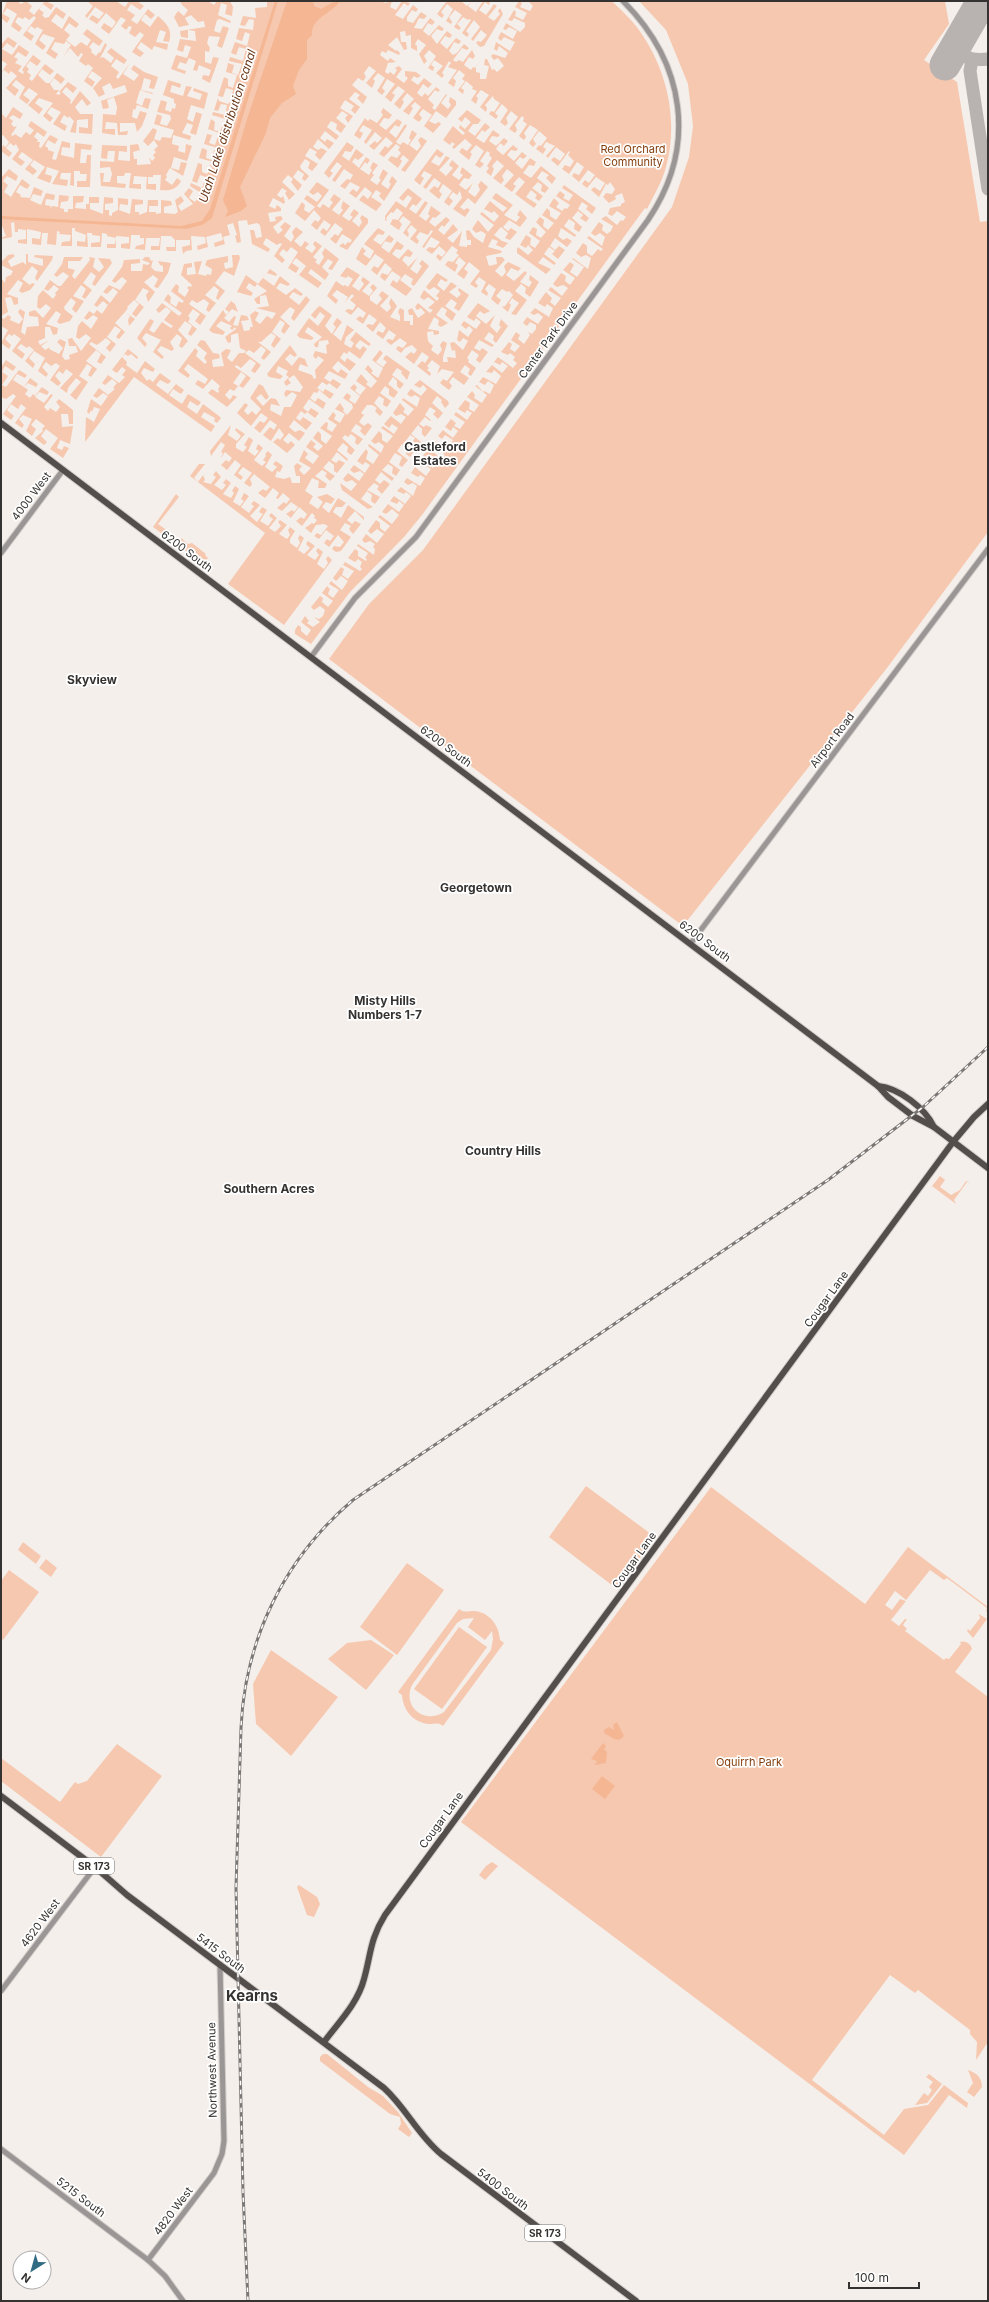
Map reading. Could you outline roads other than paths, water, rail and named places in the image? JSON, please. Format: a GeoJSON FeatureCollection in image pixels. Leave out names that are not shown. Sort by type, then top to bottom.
{"type":"FeatureCollection","features":[{"type":"Feature","properties":{"kind":"main road","name":"6200 South"},"geometry":{"type":"LineString","coordinates":[[1,423],[691,943],[878,1086],[888,1097],[913,1116],[934,1127],[988,1168]]}},
{"type":"Feature","properties":{"kind":"main road","name":"6200 South"},"geometry":{"type":"LineString","coordinates":[[878,1086],[890,1089],[909,1101],[926,1115],[934,1127]]}},
{"type":"Feature","properties":{"kind":"main road","name":"Cougar Lane"},"geometry":{"type":"LineString","coordinates":[[324,2042],[358,1994],[364,1980],[372,1939],[385,1915],[953,1142],[968,1123],[988,1104]]}},
{"type":"Feature","properties":{"kind":"main road","name":"5415 South"},"geometry":{"type":"LineString","coordinates":[[1,1796],[95,1867],[127,1895],[324,2042],[393,2096],[429,2144],[455,2165]]}},
{"type":"Feature","properties":{"kind":"main road","name":"5400 South"},"geometry":{"type":"LineString","coordinates":[[455,2165],[636,2301]]}},
{"type":"Feature","properties":{"kind":"street","name":"Center Park Drive"},"geometry":{"type":"LineString","coordinates":[[311,657],[355,598],[420,532],[648,220],[666,190],[674,166],[679,138],[679,118],[676,90],[666,60],[657,42],[642,21],[623,1]]}},
{"type":"Feature","properties":{"kind":"street","name":"4000 West"},"geometry":{"type":"LineString","coordinates":[[1,553],[63,470]]}},
{"type":"Feature","properties":{"kind":"street","name":"Airport Road"},"geometry":{"type":"LineString","coordinates":[[691,943],[988,549]]}},
{"type":"Feature","properties":{"kind":"street","name":"4620 West"},"geometry":{"type":"LineString","coordinates":[[1,1991],[95,1867]]}},
{"type":"Feature","properties":{"kind":"street","name":"Northwest Avenue"},"geometry":{"type":"LineString","coordinates":[[214,2173],[220,2161],[224,2141],[220,1965]]}},
{"type":"Feature","properties":{"kind":"street","name":"5215 South"},"geometry":{"type":"LineString","coordinates":[[1,2149],[148,2260],[165,2276],[183,2301]]}},
{"type":"Feature","properties":{"kind":"street","name":"4820 West"},"geometry":{"type":"LineString","coordinates":[[148,2260],[214,2173]]}},
{"type":"Feature","properties":{"kind":"railway"},"geometry":{"type":"LineString","coordinates":[[248,2301],[243,2192],[236,1888],[241,1728],[244,1695],[260,1632],[273,1602],[289,1574],[307,1547],[353,1500],[828,1180],[923,1107],[988,1047]]}},
{"type":"Feature","properties":{"kind":"district","name":"Castleford Estates"},"geometry":{"type":"Point","coordinates":[435,453]}},
{"type":"Feature","properties":{"kind":"district","name":"Skyview"},"geometry":{"type":"Point","coordinates":[92,679]}},
{"type":"Feature","properties":{"kind":"district","name":"Georgetown"},"geometry":{"type":"Point","coordinates":[476,887]}},
{"type":"Feature","properties":{"kind":"district","name":"Misty Hills Numbers 1-7"},"geometry":{"type":"Point","coordinates":[385,1007]}},
{"type":"Feature","properties":{"kind":"district","name":"Country Hills"},"geometry":{"type":"Point","coordinates":[503,1150]}},
{"type":"Feature","properties":{"kind":"district","name":"Southern Acres"},"geometry":{"type":"Point","coordinates":[269,1188]}},
{"type":"Feature","properties":{"kind":"district","name":"Kearns"},"geometry":{"type":"Point","coordinates":[252,1995]}},
{"type":"Feature","properties":{"kind":"water label","name":"Utah Lake distribution canal"},"geometry":{"type":"Point","coordinates":[227,126]}},
{"type":"Feature","properties":{"kind":"park label","name":"Red Orchard Community"},"geometry":{"type":"Point","coordinates":[633,155]}},
{"type":"Feature","properties":{"kind":"park label","name":"Oquirrh Park"},"geometry":{"type":"Point","coordinates":[749,1762]}}]}
